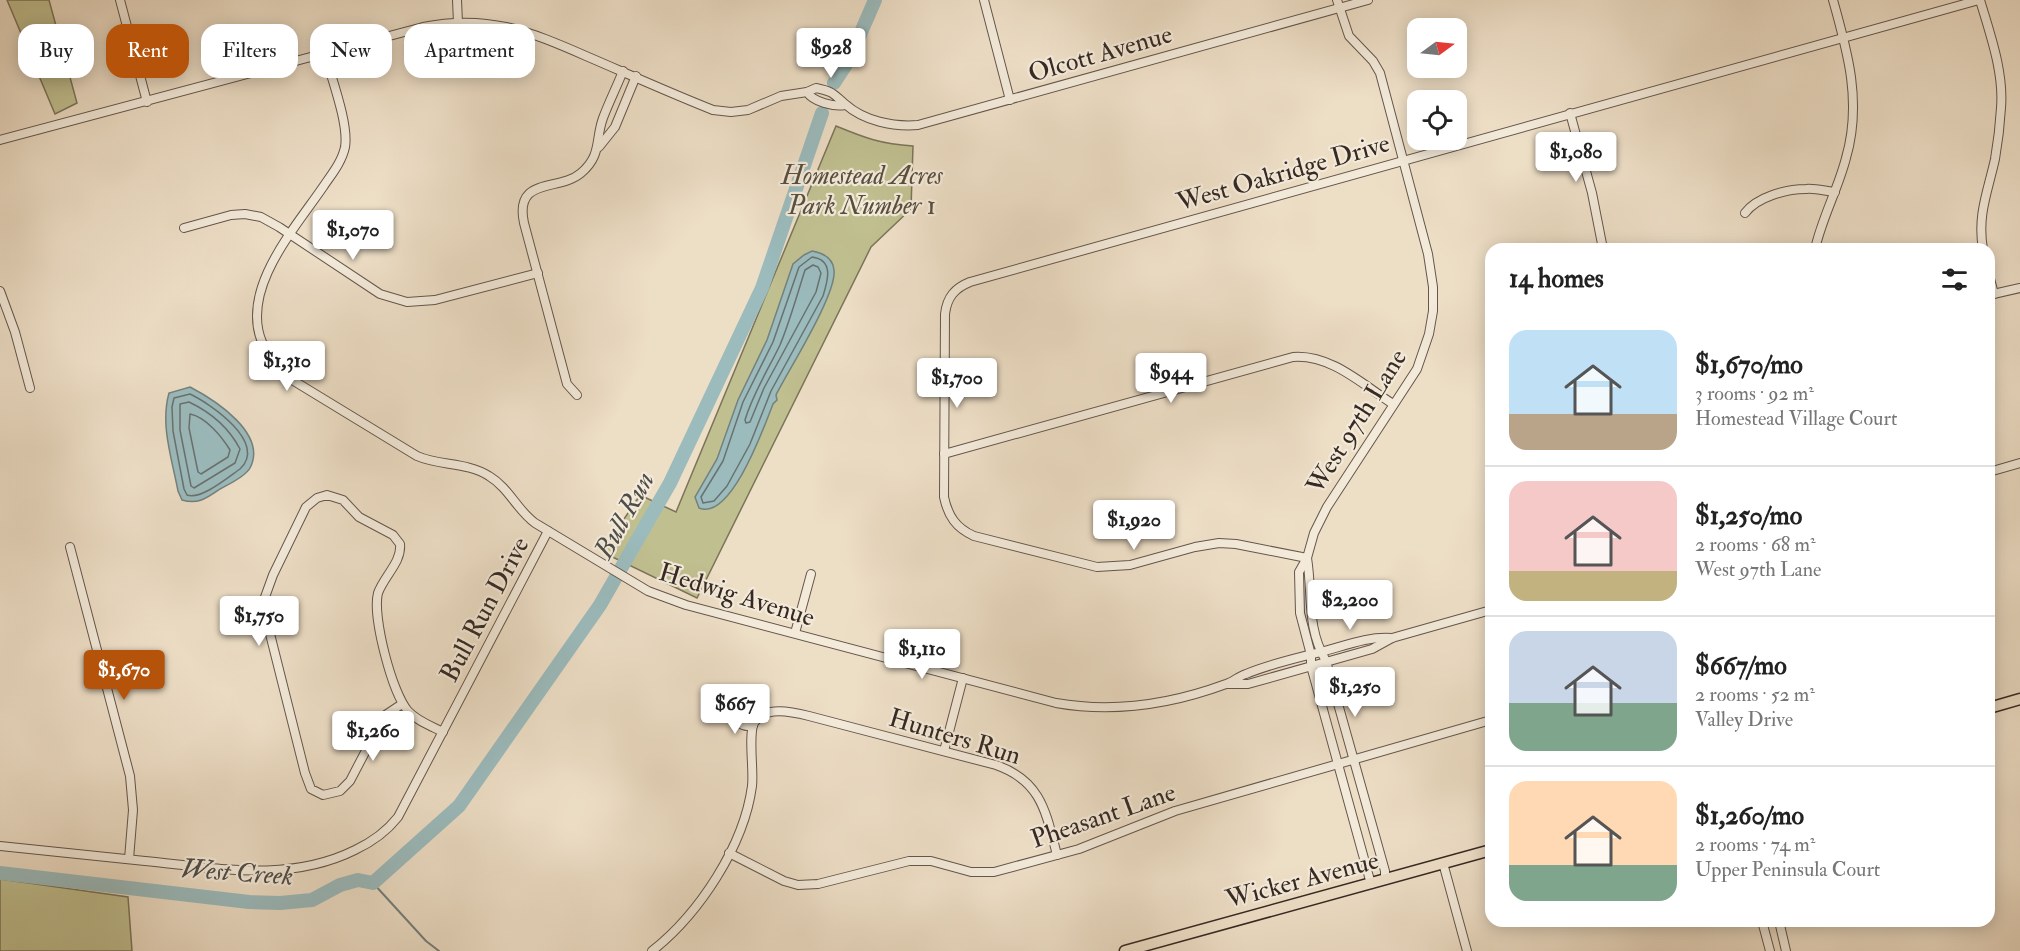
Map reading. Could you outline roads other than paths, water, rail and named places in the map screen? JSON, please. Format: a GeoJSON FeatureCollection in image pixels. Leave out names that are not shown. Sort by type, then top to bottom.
{"type":"FeatureCollection","features":[{"type":"Feature","properties":{"kind":"highway"},"geometry":{"type":"LineString","coordinates":[[1995,706],[2020,699]]}},
{"type":"Feature","properties":{"kind":"highway","name":"Wicker Avenue"},"geometry":{"type":"LineString","coordinates":[[1125,951],[1485,852]]}},
{"type":"Feature","properties":{"kind":"street"},"geometry":{"type":"LineString","coordinates":[[120,0],[147,102]]}},
{"type":"Feature","properties":{"kind":"street"},"geometry":{"type":"LineString","coordinates":[[458,0],[458,23]]}},
{"type":"Feature","properties":{"kind":"street"},"geometry":{"type":"LineString","coordinates":[[984,0],[1010,100]]}},
{"type":"Feature","properties":{"kind":"street","name":"Olcott Avenue"},"geometry":{"type":"LineString","coordinates":[[392,36],[423,27],[458,23],[516,28],[548,39],[704,107],[722,111],[748,110],[791,93],[807,92],[816,88],[838,95],[845,105],[881,122],[909,126],[928,123],[1010,100],[1338,4],[1368,0]]}},
{"type":"Feature","properties":{"kind":"street"},"geometry":{"type":"LineString","coordinates":[[1817,243],[1849,146],[1854,109],[1853,83],[1833,0]]}},
{"type":"Feature","properties":{"kind":"street"},"geometry":{"type":"LineString","coordinates":[[1980,0],[1998,64],[2001,106],[1995,158],[1980,229],[1982,243]]}},
{"type":"Feature","properties":{"kind":"street","name":"West Oakridge Drive"},"geometry":{"type":"LineString","coordinates":[[944,454],[945,314],[950,296],[959,287],[970,282],[1980,0]]}},
{"type":"Feature","properties":{"kind":"street","name":"West 97th Lane"},"geometry":{"type":"LineString","coordinates":[[1338,4],[1349,36],[1377,67],[1431,266],[1434,299],[1429,334],[1421,358],[1411,378],[1322,515],[1314,533],[1308,558],[1311,615],[1354,760],[1385,872],[1385,880]]}},
{"type":"Feature","properties":{"kind":"street","name":"Olcott Avenue"},"geometry":{"type":"LineString","coordinates":[[0,140],[310,58]]}},
{"type":"Feature","properties":{"kind":"street"},"geometry":{"type":"LineString","coordinates":[[598,148],[602,121],[623,71]]}},
{"type":"Feature","properties":{"kind":"street"},"geometry":{"type":"LineString","coordinates":[[577,395],[567,384],[523,218],[524,200],[537,188],[570,179],[581,173],[591,162],[598,148],[615,127],[636,76]]}},
{"type":"Feature","properties":{"kind":"street","name":"Hedwig Avenue"},"geometry":{"type":"LineString","coordinates":[[331,78],[343,121],[345,147],[333,171],[290,234],[267,275],[257,306],[259,334],[268,355],[281,373],[417,456],[439,463],[470,467],[491,477],[508,492],[523,513],[548,531],[626,578],[674,601],[1056,702],[1096,707],[1153,704],[1228,684],[1246,674],[1371,638],[1392,638]]}},
{"type":"Feature","properties":{"kind":"street"},"geometry":{"type":"LineString","coordinates":[[1570,113],[1593,199],[1602,243]]}},
{"type":"Feature","properties":{"kind":"street"},"geometry":{"type":"LineString","coordinates":[[1745,213],[1761,200],[1794,190],[1807,188],[1835,192]]}},
{"type":"Feature","properties":{"kind":"street"},"geometry":{"type":"LineString","coordinates":[[184,228],[231,215],[245,214],[267,219],[380,294],[400,301],[428,302],[537,273]]}},
{"type":"Feature","properties":{"kind":"street"},"geometry":{"type":"LineString","coordinates":[[1995,294],[2020,288]]}},
{"type":"Feature","properties":{"kind":"street"},"geometry":{"type":"LineString","coordinates":[[0,291],[18,341],[30,388]]}},
{"type":"Feature","properties":{"kind":"street"},"geometry":{"type":"LineString","coordinates":[[1308,558],[1236,544],[1212,544],[1130,565],[1097,567],[974,536],[953,522],[944,496],[944,454],[1293,357],[1311,357],[1329,363],[1393,404]]}},
{"type":"Feature","properties":{"kind":"street"},"geometry":{"type":"LineString","coordinates":[[1995,470],[2020,463]]}},
{"type":"Feature","properties":{"kind":"street"},"geometry":{"type":"LineString","coordinates":[[402,704],[384,716],[347,785],[331,794],[319,794],[309,784],[264,610],[265,597],[270,583],[306,507],[317,498],[327,495],[343,500],[359,517],[393,535],[400,544],[400,555],[381,586],[376,608],[393,683],[402,704],[416,718],[443,732]]}},
{"type":"Feature","properties":{"kind":"street","name":"Bull Run Drive"},"geometry":{"type":"LineString","coordinates":[[0,846],[241,871],[267,871],[309,867],[339,858],[369,842],[393,824],[548,531]]}},
{"type":"Feature","properties":{"kind":"street"},"geometry":{"type":"LineString","coordinates":[[70,547],[130,776],[133,810],[129,859]]}},
{"type":"Feature","properties":{"kind":"street","name":"West 97th Lane"},"geometry":{"type":"LineString","coordinates":[[1308,558],[1299,572],[1301,621],[1311,655],[1311,666],[1371,884]]}},
{"type":"Feature","properties":{"kind":"street"},"geometry":{"type":"LineString","coordinates":[[795,633],[811,574]]}},
{"type":"Feature","properties":{"kind":"street"},"geometry":{"type":"LineString","coordinates":[[1392,638],[1485,612]]}},
{"type":"Feature","properties":{"kind":"street","name":"Hedwig Avenue"},"geometry":{"type":"LineString","coordinates":[[1228,684],[1248,684],[1372,649],[1392,638]]}},
{"type":"Feature","properties":{"kind":"street"},"geometry":{"type":"LineString","coordinates":[[944,751],[963,678]]}},
{"type":"Feature","properties":{"kind":"street","name":"Hunters Run"},"geometry":{"type":"LineString","coordinates":[[729,853],[741,828],[750,796],[753,767],[751,731],[755,722],[769,713],[801,714],[1004,768],[1025,780],[1036,792],[1043,805],[1058,855]]}},
{"type":"Feature","properties":{"kind":"street","name":"Pheasant Lane"},"geometry":{"type":"LineString","coordinates":[[729,853],[784,881],[805,885],[909,861],[931,861],[971,872],[987,873],[1095,843],[1168,813],[1485,722]]}},
{"type":"Feature","properties":{"kind":"street"},"geometry":{"type":"LineString","coordinates":[[652,951],[694,910],[729,853]]}},
{"type":"Feature","properties":{"kind":"street"},"geometry":{"type":"LineString","coordinates":[[1443,863],[1467,951]]}},
{"type":"Feature","properties":{"kind":"street"},"geometry":{"type":"LineString","coordinates":[[1764,927],[1770,951]]}},
{"type":"Feature","properties":{"kind":"street"},"geometry":{"type":"LineString","coordinates":[[1780,927],[1786,951]]}},
{"type":"Feature","properties":{"kind":"water"},"geometry":{"type":"Polygon","coordinates":[[[812,251],[820,253],[832,262],[833,281],[828,296],[776,395],[777,400],[773,404],[745,469],[723,500],[711,508],[699,508],[695,497],[717,459],[738,400],[767,340],[793,264],[812,251]]]}},
{"type":"Feature","properties":{"kind":"water"},"geometry":{"type":"Polygon","coordinates":[[[190,387],[225,409],[236,420],[246,431],[252,443],[254,455],[250,468],[241,477],[206,498],[193,502],[182,500],[178,491],[166,430],[169,393],[190,387]]]}},
{"type":"Feature","properties":{"kind":"waterway","name":"Bull Run"},"geometry":{"type":"LineString","coordinates":[[834,83],[849,60],[875,0]]}},
{"type":"Feature","properties":{"kind":"waterway","name":"Bull Run"},"geometry":{"type":"LineString","coordinates":[[0,873],[249,902],[280,903],[312,900],[340,885],[358,880],[373,883],[459,806],[600,605],[670,483],[762,288],[822,113]]}},
{"type":"Feature","properties":{"kind":"waterway","name":"West Creek"},"geometry":{"type":"LineString","coordinates":[[373,883],[426,941],[439,951]]}},
{"type":"Feature","properties":{"kind":"park label","name":"Homestead Acres Park Number 1"},"geometry":{"type":"Point","coordinates":[862,190]}}]}
